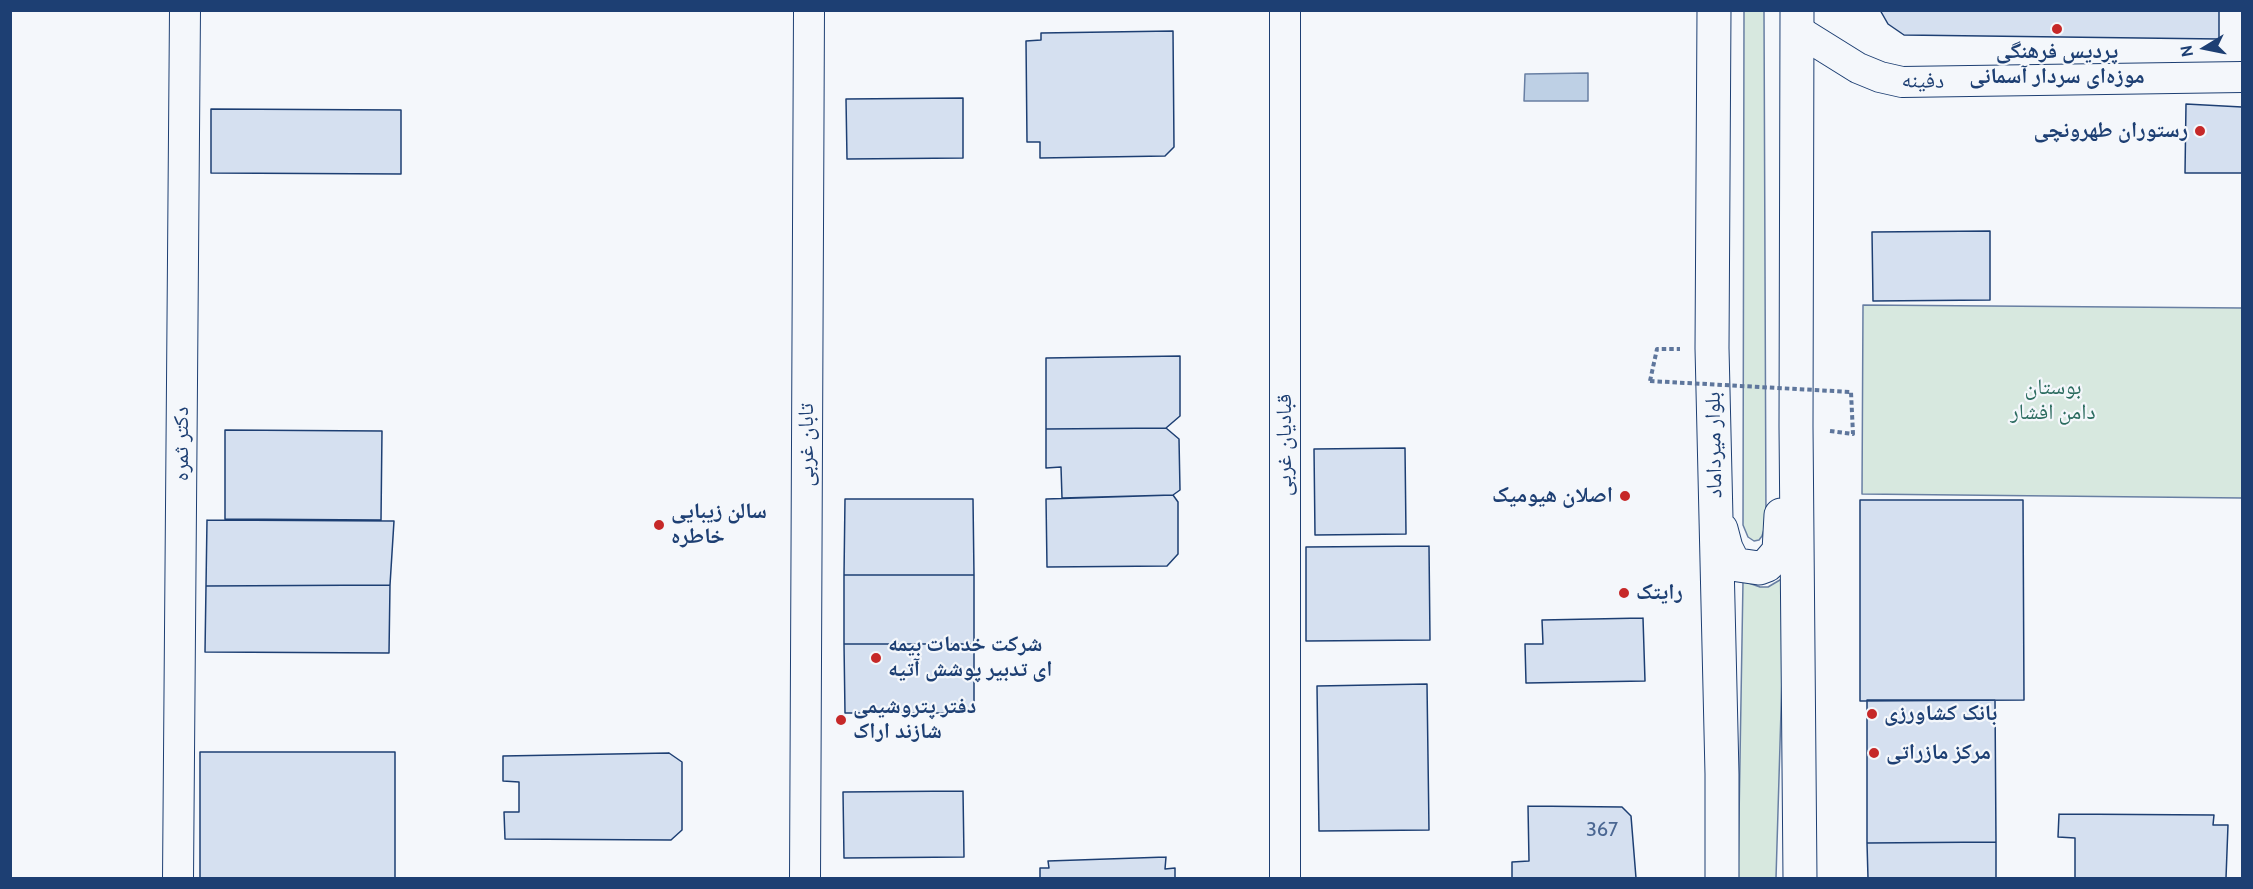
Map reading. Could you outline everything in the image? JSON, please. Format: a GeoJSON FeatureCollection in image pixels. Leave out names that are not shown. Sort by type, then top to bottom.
{"type":"FeatureCollection","features":[{"type":"Feature","properties":{"kind":"main road","name":"بلوار میرداماد"},"geometry":{"type":"LineString","coordinates":[[1714,10],[1712,348],[1722,774],[1722,879]]}},
{"type":"Feature","properties":{"kind":"main road"},"geometry":{"type":"LineString","coordinates":[[1797,20],[1796,426],[1800,879]]}},
{"type":"Feature","properties":{"kind":"main road"},"geometry":{"type":"LineString","coordinates":[[1715,492],[1722,533],[1732,560],[1738,566],[1749,568],[1767,565],[1779,551],[1785,475],[1796,426]]}},
{"type":"Feature","properties":{"kind":"street","name":"دکتر ثمره"},"geometry":{"type":"LineString","coordinates":[[178,879],[185,10]]}},
{"type":"Feature","properties":{"kind":"street","name":"تابان غربی"},"geometry":{"type":"LineString","coordinates":[[805,879],[809,10]]}},
{"type":"Feature","properties":{"kind":"street","name":"قبادیان غربی"},"geometry":{"type":"LineString","coordinates":[[1285,10],[1286,879]]}},
{"type":"Feature","properties":{"kind":"street","name":"دفینه"},"geometry":{"type":"LineString","coordinates":[[1797,20],[1858,68],[1880,77],[1902,82],[2242,77]]}},
{"type":"Feature","properties":{"kind":"path"},"geometry":{"type":"LineString","coordinates":[[1657,349],[1650,381],[1851,392],[1852,434]]}},
{"type":"Feature","properties":{"kind":"green space"},"geometry":{"type":"Polygon","coordinates":[[[1764,10],[1766,523],[1762,536],[1759,540],[1754,541],[1748,537],[1743,525],[1744,11],[1764,10]]]}},
{"type":"Feature","properties":{"kind":"green space","name":"بوستان دامن افشار"},"geometry":{"type":"Polygon","coordinates":[[[1863,305],[2242,308],[2242,498],[1862,494],[1863,305]]]}},
{"type":"Feature","properties":{"kind":"green space"},"geometry":{"type":"Polygon","coordinates":[[[1785,577],[1776,878],[1738,878],[1743,581],[1760,587],[1768,587],[1785,577]]]}},
{"type":"Feature","properties":{"kind":"water"},"geometry":{"type":"Polygon","coordinates":[[[1588,73],[1588,101],[1524,101],[1525,74],[1588,73]]]}},
{"type":"Feature","properties":{"kind":"building","name":"پردیس فرهنگی موزه‌ای سردار آسمانی"},"geometry":{"type":"Polygon","coordinates":[[[1880,10],[2219,10],[2219,39],[1904,35],[1888,24],[1880,10]]]}},
{"type":"Feature","properties":{"kind":"building"},"geometry":{"type":"Polygon","coordinates":[[[1173,31],[1174,147],[1165,156],[1040,158],[1040,142],[1027,142],[1026,41],[1041,40],[1041,33],[1173,31]]]}},
{"type":"Feature","properties":{"kind":"building"},"geometry":{"type":"Polygon","coordinates":[[[963,98],[963,158],[847,159],[846,99],[963,98]]]}},
{"type":"Feature","properties":{"kind":"building"},"geometry":{"type":"Polygon","coordinates":[[[2186,104],[2242,107],[2242,173],[2185,173],[2186,104]]]}},
{"type":"Feature","properties":{"kind":"building"},"geometry":{"type":"Polygon","coordinates":[[[211,109],[401,110],[401,174],[211,173],[211,109]]]}},
{"type":"Feature","properties":{"kind":"building"},"geometry":{"type":"Polygon","coordinates":[[[1990,231],[1990,300],[1873,301],[1872,232],[1990,231]]]}},
{"type":"Feature","properties":{"kind":"building"},"geometry":{"type":"Polygon","coordinates":[[[1180,356],[1180,416],[1166,428],[1046,429],[1046,358],[1180,356]]]}},
{"type":"Feature","properties":{"kind":"building"},"geometry":{"type":"Polygon","coordinates":[[[1166,428],[1179,439],[1180,490],[1173,495],[1062,498],[1061,467],[1046,468],[1046,429],[1166,428]]]}},
{"type":"Feature","properties":{"kind":"building"},"geometry":{"type":"Polygon","coordinates":[[[225,430],[382,431],[381,520],[225,519],[225,430]]]}},
{"type":"Feature","properties":{"kind":"building"},"geometry":{"type":"Polygon","coordinates":[[[1405,448],[1406,534],[1315,535],[1314,449],[1405,448]]]}},
{"type":"Feature","properties":{"kind":"building"},"geometry":{"type":"Polygon","coordinates":[[[1173,495],[1178,502],[1178,554],[1167,566],[1047,567],[1046,499],[1173,495]]]}},
{"type":"Feature","properties":{"kind":"building"},"geometry":{"type":"Polygon","coordinates":[[[845,499],[973,499],[974,575],[844,575],[845,499]]]}},
{"type":"Feature","properties":{"kind":"building"},"geometry":{"type":"Polygon","coordinates":[[[1860,500],[2023,500],[2024,700],[1860,701],[1860,500]]]}},
{"type":"Feature","properties":{"kind":"building"},"geometry":{"type":"Polygon","coordinates":[[[207,520],[394,521],[390,585],[206,586],[207,520]]]}},
{"type":"Feature","properties":{"kind":"building"},"geometry":{"type":"Polygon","coordinates":[[[1429,546],[1430,640],[1306,641],[1306,547],[1429,546]]]}},
{"type":"Feature","properties":{"kind":"building"},"geometry":{"type":"Polygon","coordinates":[[[844,575],[974,575],[974,644],[844,644],[844,575]]]}},
{"type":"Feature","properties":{"kind":"building"},"geometry":{"type":"Polygon","coordinates":[[[390,585],[389,653],[205,652],[206,586],[390,585]]]}},
{"type":"Feature","properties":{"kind":"building"},"geometry":{"type":"Polygon","coordinates":[[[1643,618],[1645,681],[1526,683],[1525,644],[1543,644],[1542,620],[1643,618]]]}},
{"type":"Feature","properties":{"kind":"building"},"geometry":{"type":"Polygon","coordinates":[[[844,644],[974,644],[974,713],[845,713],[844,644]]]}},
{"type":"Feature","properties":{"kind":"building"},"geometry":{"type":"Polygon","coordinates":[[[1427,684],[1429,830],[1319,831],[1317,686],[1427,684]]]}},
{"type":"Feature","properties":{"kind":"building"},"geometry":{"type":"Polygon","coordinates":[[[1867,700],[1995,700],[1996,842],[1867,843],[1867,700]]]}},
{"type":"Feature","properties":{"kind":"building"},"geometry":{"type":"Polygon","coordinates":[[[200,752],[395,752],[395,878],[200,878],[200,752]]]}},
{"type":"Feature","properties":{"kind":"building"},"geometry":{"type":"Polygon","coordinates":[[[669,753],[682,762],[682,830],[671,840],[505,839],[504,812],[519,812],[519,782],[503,781],[503,756],[669,753]]]}},
{"type":"Feature","properties":{"kind":"building"},"geometry":{"type":"Polygon","coordinates":[[[963,791],[964,857],[844,858],[843,792],[963,791]]]}},
{"type":"Feature","properties":{"kind":"building"},"geometry":{"type":"Polygon","coordinates":[[[1528,806],[1622,807],[1631,816],[1636,878],[1512,878],[1512,862],[1529,861],[1528,806]]]}},
{"type":"Feature","properties":{"kind":"building"},"geometry":{"type":"Polygon","coordinates":[[[2059,814],[2214,815],[2213,825],[2228,825],[2226,878],[2075,878],[2075,838],[2058,837],[2059,814]]]}},
{"type":"Feature","properties":{"kind":"building"},"geometry":{"type":"Polygon","coordinates":[[[1996,842],[1996,878],[1868,878],[1867,843],[1996,842]]]}},
{"type":"Feature","properties":{"kind":"building"},"geometry":{"type":"Polygon","coordinates":[[[1166,857],[1165,869],[1175,868],[1175,878],[1040,878],[1040,868],[1049,868],[1048,861],[1166,857]]]}},
{"type":"Feature","properties":{"kind":"place","name":"پردیس فرهنگی موزه‌ای سردار آسمانی"},"geometry":{"type":"Point","coordinates":[2057,29]}},
{"type":"Feature","properties":{"kind":"place","name":"رستوران طهرونچى"},"geometry":{"type":"Point","coordinates":[2200,131]}},
{"type":"Feature","properties":{"kind":"place","name":"اصلان هیومیک"},"geometry":{"type":"Point","coordinates":[1625,496]}},
{"type":"Feature","properties":{"kind":"place","name":"سالن زیبایی خاطره"},"geometry":{"type":"Point","coordinates":[659,525]}},
{"type":"Feature","properties":{"kind":"place","name":"رایتک"},"geometry":{"type":"Point","coordinates":[1624,593]}},
{"type":"Feature","properties":{"kind":"place","name":"شرکت خدمات بیمه ای تدبیر پوشش آتیه"},"geometry":{"type":"Point","coordinates":[876,658]}},
{"type":"Feature","properties":{"kind":"place","name":"بانک کشاورزی"},"geometry":{"type":"Point","coordinates":[1872,714]}},
{"type":"Feature","properties":{"kind":"place","name":"دفتر پتروشیمی شازند اراک"},"geometry":{"type":"Point","coordinates":[841,720]}},
{"type":"Feature","properties":{"kind":"place","name":"مرکز مازراتی"},"geometry":{"type":"Point","coordinates":[1874,753]}}]}
